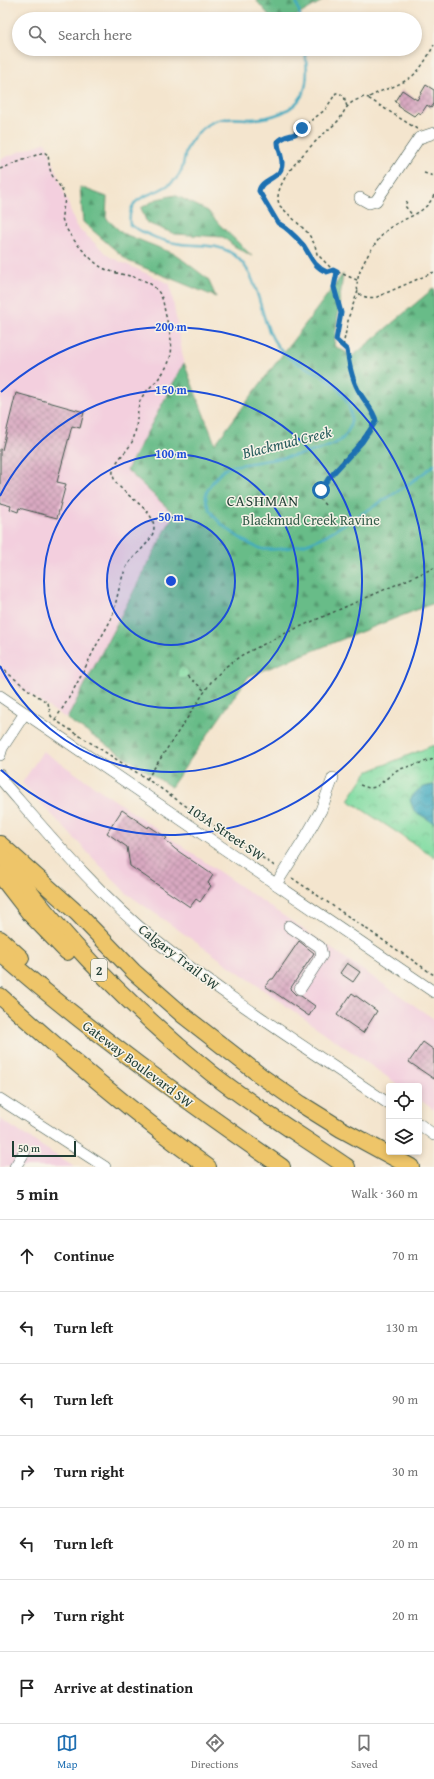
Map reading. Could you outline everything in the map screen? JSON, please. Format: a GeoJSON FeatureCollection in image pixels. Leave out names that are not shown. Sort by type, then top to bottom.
{"type":"FeatureCollection","features":[{"type":"Feature","properties":{"kind":"highway"},"geometry":{"type":"LineString","coordinates":[[0,844],[77,913],[134,972],[184,1016],[261,1076],[301,1104],[341,1129],[411,1167]]}},
{"type":"Feature","properties":{"kind":"highway","name":"2"},"geometry":{"type":"LineString","coordinates":[[0,853],[33,897],[78,948],[158,1029],[253,1104],[347,1167]]}},
{"type":"Feature","properties":{"kind":"highway"},"geometry":{"type":"LineString","coordinates":[[0,875],[31,915],[94,979],[154,1033],[212,1073]]}},
{"type":"Feature","properties":{"kind":"highway"},"geometry":{"type":"LineString","coordinates":[[0,939],[85,1015],[107,1041]]}},
{"type":"Feature","properties":{"kind":"highway","name":"Gateway Boulevard SW"},"geometry":{"type":"LineString","coordinates":[[0,953],[107,1041],[198,1109],[282,1167]]}},
{"type":"Feature","properties":{"kind":"highway"},"geometry":{"type":"LineString","coordinates":[[0,996],[64,1054],[208,1167]]}},
{"type":"Feature","properties":{"kind":"street"},"geometry":{"type":"LineString","coordinates":[[360,198],[369,203],[376,201],[419,138],[432,134]]}},
{"type":"Feature","properties":{"kind":"street","name":"103A Street SW"},"geometry":{"type":"LineString","coordinates":[[0,696],[434,992]]}},
{"type":"Feature","properties":{"kind":"street"},"geometry":{"type":"LineString","coordinates":[[0,755],[2,748],[25,713]]}},
{"type":"Feature","properties":{"kind":"street","name":"Calgary Trail SW"},"geometry":{"type":"LineString","coordinates":[[0,775],[3,782],[68,855],[117,907],[156,941],[240,1002],[386,1102]]}},
{"type":"Feature","properties":{"kind":"street"},"geometry":{"type":"LineString","coordinates":[[276,884],[321,810],[333,778]]}},
{"type":"Feature","properties":{"kind":"street"},"geometry":{"type":"LineString","coordinates":[[289,926],[320,947],[322,955],[300,989]]}},
{"type":"Feature","properties":{"kind":"street"},"geometry":{"type":"LineString","coordinates":[[0,1099],[105,1167]]}},
{"type":"Feature","properties":{"kind":"street"},"geometry":{"type":"LineString","coordinates":[[422,1126],[434,1135]]}},
{"type":"Feature","properties":{"kind":"street"},"geometry":{"type":"LineString","coordinates":[[15,1167],[26,1151]]}},
{"type":"Feature","properties":{"kind":"path"},"geometry":{"type":"LineString","coordinates":[[369,98],[378,91],[405,81],[416,74],[434,45]]}},
{"type":"Feature","properties":{"kind":"path"},"geometry":{"type":"LineString","coordinates":[[333,270],[327,272],[315,265],[300,241],[278,223],[259,191],[261,186],[274,177],[280,170],[282,162],[278,142],[280,139],[298,134],[305,125],[325,110],[336,93],[339,92],[344,96],[347,107]]}},
{"type":"Feature","properties":{"kind":"path"},"geometry":{"type":"LineString","coordinates":[[357,280],[333,270],[319,256],[308,233],[280,206],[278,200],[283,182],[298,159],[312,144],[337,122],[347,107],[364,97],[369,98],[419,130],[432,134]]}},
{"type":"Feature","properties":{"kind":"path"},"geometry":{"type":"LineString","coordinates":[[0,169],[44,152],[48,155],[51,173],[61,186],[64,195],[65,201],[62,216],[66,230],[90,258],[101,267],[146,281],[155,288],[161,297],[172,344],[172,355],[169,363],[161,376],[140,401],[132,442],[114,470],[113,478],[143,507],[151,518],[154,528],[151,539],[132,558],[126,568],[110,620],[81,677],[55,720]]}},
{"type":"Feature","properties":{"kind":"path"},"geometry":{"type":"LineString","coordinates":[[424,173],[434,176]]}},
{"type":"Feature","properties":{"kind":"path"},"geometry":{"type":"LineString","coordinates":[[343,346],[349,316],[358,291],[357,280],[365,261],[387,231],[413,216],[429,204],[434,195]]}},
{"type":"Feature","properties":{"kind":"path"},"geometry":{"type":"LineString","coordinates":[[407,201],[405,206],[413,216]]}},
{"type":"Feature","properties":{"kind":"path"},"geometry":{"type":"LineString","coordinates":[[325,505],[320,499],[319,494],[328,479],[362,442],[376,421],[373,413],[359,392],[349,367],[347,350],[336,340],[341,313],[334,287],[337,272]]}},
{"type":"Feature","properties":{"kind":"path"},"geometry":{"type":"LineString","coordinates":[[358,291],[359,294],[365,297],[377,297],[434,272]]}},
{"type":"Feature","properties":{"kind":"path"},"geometry":{"type":"LineString","coordinates":[[147,779],[205,691],[225,667],[242,655],[288,632],[434,568]]}},
{"type":"Feature","properties":{"kind":"path"},"geometry":{"type":"LineString","coordinates":[[0,667],[48,703],[52,716],[55,720],[147,779],[245,847]]}},
{"type":"Feature","properties":{"kind":"path"},"geometry":{"type":"LineString","coordinates":[[188,676],[205,691]]}},
{"type":"Feature","properties":{"kind":"path"},"geometry":{"type":"LineString","coordinates":[[360,785],[369,788],[376,787],[397,770],[434,759]]}},
{"type":"Feature","properties":{"kind":"path"},"geometry":{"type":"LineString","coordinates":[[257,854],[434,975]]}},
{"type":"Feature","properties":{"kind":"shaded area"},"geometry":{"type":"Polygon","coordinates":[[[46,142],[76,226],[110,257],[170,284],[184,363],[127,470],[174,514],[67,719],[0,676],[0,159],[46,142]]]}},
{"type":"Feature","properties":{"kind":"shaded area"},"geometry":{"type":"Polygon","coordinates":[[[43,751],[434,1019],[434,1110],[422,1101],[422,1083],[396,1083],[126,893],[22,783],[43,751]]]}},
{"type":"Feature","properties":{"kind":"shaded area"},"geometry":{"type":"Polygon","coordinates":[[[0,1119],[74,1167],[0,1167],[0,1119]]]}},
{"type":"Feature","properties":{"kind":"green space"},"geometry":{"type":"Polygon","coordinates":[[[256,0],[324,0],[303,12],[266,12],[256,0]]]}},
{"type":"Feature","properties":{"kind":"green space"},"geometry":{"type":"Polygon","coordinates":[[[80,187],[107,197],[106,218],[122,233],[175,254],[208,279],[216,297],[128,261],[83,222],[80,187]]]}},
{"type":"Feature","properties":{"kind":"green space"},"geometry":{"type":"Polygon","coordinates":[[[175,195],[208,211],[219,224],[252,256],[234,246],[223,237],[175,234],[147,223],[141,208],[157,199],[175,195]]]}},
{"type":"Feature","properties":{"kind":"green space","name":"Blackmud Creek Ravine"},"geometry":{"type":"Polygon","coordinates":[[[343,274],[334,346],[353,356],[434,288],[434,603],[249,676],[171,787],[67,719],[174,514],[127,470],[184,363],[215,444],[343,274]]]}},
{"type":"Feature","properties":{"kind":"green space"},"geometry":{"type":"Polygon","coordinates":[[[183,667],[187,669],[189,673],[187,677],[183,679],[179,677],[177,673],[179,669],[183,667]]]}},
{"type":"Feature","properties":{"kind":"green space"},"geometry":{"type":"Polygon","coordinates":[[[434,745],[434,857],[348,800],[367,772],[434,745]]]}},
{"type":"Feature","properties":{"kind":"water"},"geometry":{"type":"Polygon","coordinates":[[[434,785],[434,823],[414,811],[410,800],[420,789],[426,786],[434,785]]]}},
{"type":"Feature","properties":{"kind":"building"},"geometry":{"type":"Polygon","coordinates":[[[426,85],[434,90],[434,104],[431,108],[427,105],[421,114],[418,112],[414,116],[398,106],[399,104],[395,101],[402,90],[417,100],[426,85]]]}},
{"type":"Feature","properties":{"kind":"building"},"geometry":{"type":"Polygon","coordinates":[[[16,393],[84,412],[80,428],[72,426],[57,482],[66,484],[57,518],[19,508],[18,512],[10,509],[11,506],[0,503],[0,449],[2,450],[16,393]]]}},
{"type":"Feature","properties":{"kind":"building"},"geometry":{"type":"Polygon","coordinates":[[[122,810],[148,828],[149,826],[167,838],[165,840],[175,849],[213,875],[208,883],[211,886],[200,902],[196,899],[190,907],[130,866],[127,847],[107,833],[122,810]]]}},
{"type":"Feature","properties":{"kind":"building"},"geometry":{"type":"Polygon","coordinates":[[[299,941],[314,953],[290,989],[296,995],[301,996],[315,1006],[309,1016],[265,986],[271,979],[273,979],[299,941]]]}},
{"type":"Feature","properties":{"kind":"building"},"geometry":{"type":"Polygon","coordinates":[[[347,963],[360,972],[353,982],[340,973],[347,963]]]}},
{"type":"Feature","properties":{"kind":"building"},"geometry":{"type":"Polygon","coordinates":[[[352,993],[377,1011],[363,1033],[337,1015],[352,993]]]}},
{"type":"Feature","properties":{"kind":"building"},"geometry":{"type":"Polygon","coordinates":[[[423,1042],[434,1050],[434,1079],[409,1062],[423,1042]]]}},
{"type":"Feature","properties":{"kind":"waterway","name":"Blackmud Creek"},"geometry":{"type":"LineString","coordinates":[[296,0],[299,12]]}},
{"type":"Feature","properties":{"kind":"waterway","name":"Blackmud Creek"},"geometry":{"type":"LineString","coordinates":[[306,56],[307,78],[305,87],[303,94],[291,108],[270,117],[255,119],[224,119],[207,125],[190,142],[179,176],[160,190],[138,200],[133,206],[130,214],[130,225],[154,237],[174,243],[220,248],[233,254],[243,264],[251,276],[269,332],[276,344],[290,358],[319,373],[338,388],[344,396],[351,413],[351,421],[348,430],[343,438],[336,443],[313,451],[229,467],[221,472],[214,480],[207,492],[206,500],[213,515],[221,524],[249,544],[262,549],[290,548],[311,542],[327,534],[392,496],[434,465]]}},
{"type":"Feature","properties":{"kind":"district","name":"CASHMAN"},"geometry":{"type":"Point","coordinates":[263,500]}},
{"type":"Feature","properties":{"kind":"route"},"geometry":{"type":"LineString","coordinates":[[302,128],[298,134],[293,134],[280,139],[278,145],[282,165],[280,170],[278,174],[259,188],[259,191],[278,223],[300,241],[315,265],[327,272],[333,270],[337,272],[334,287],[340,305],[341,319],[336,340],[347,350],[349,367],[359,392],[373,413],[376,421],[372,428],[367,432],[362,442],[344,459],[321,490]]}}]}
